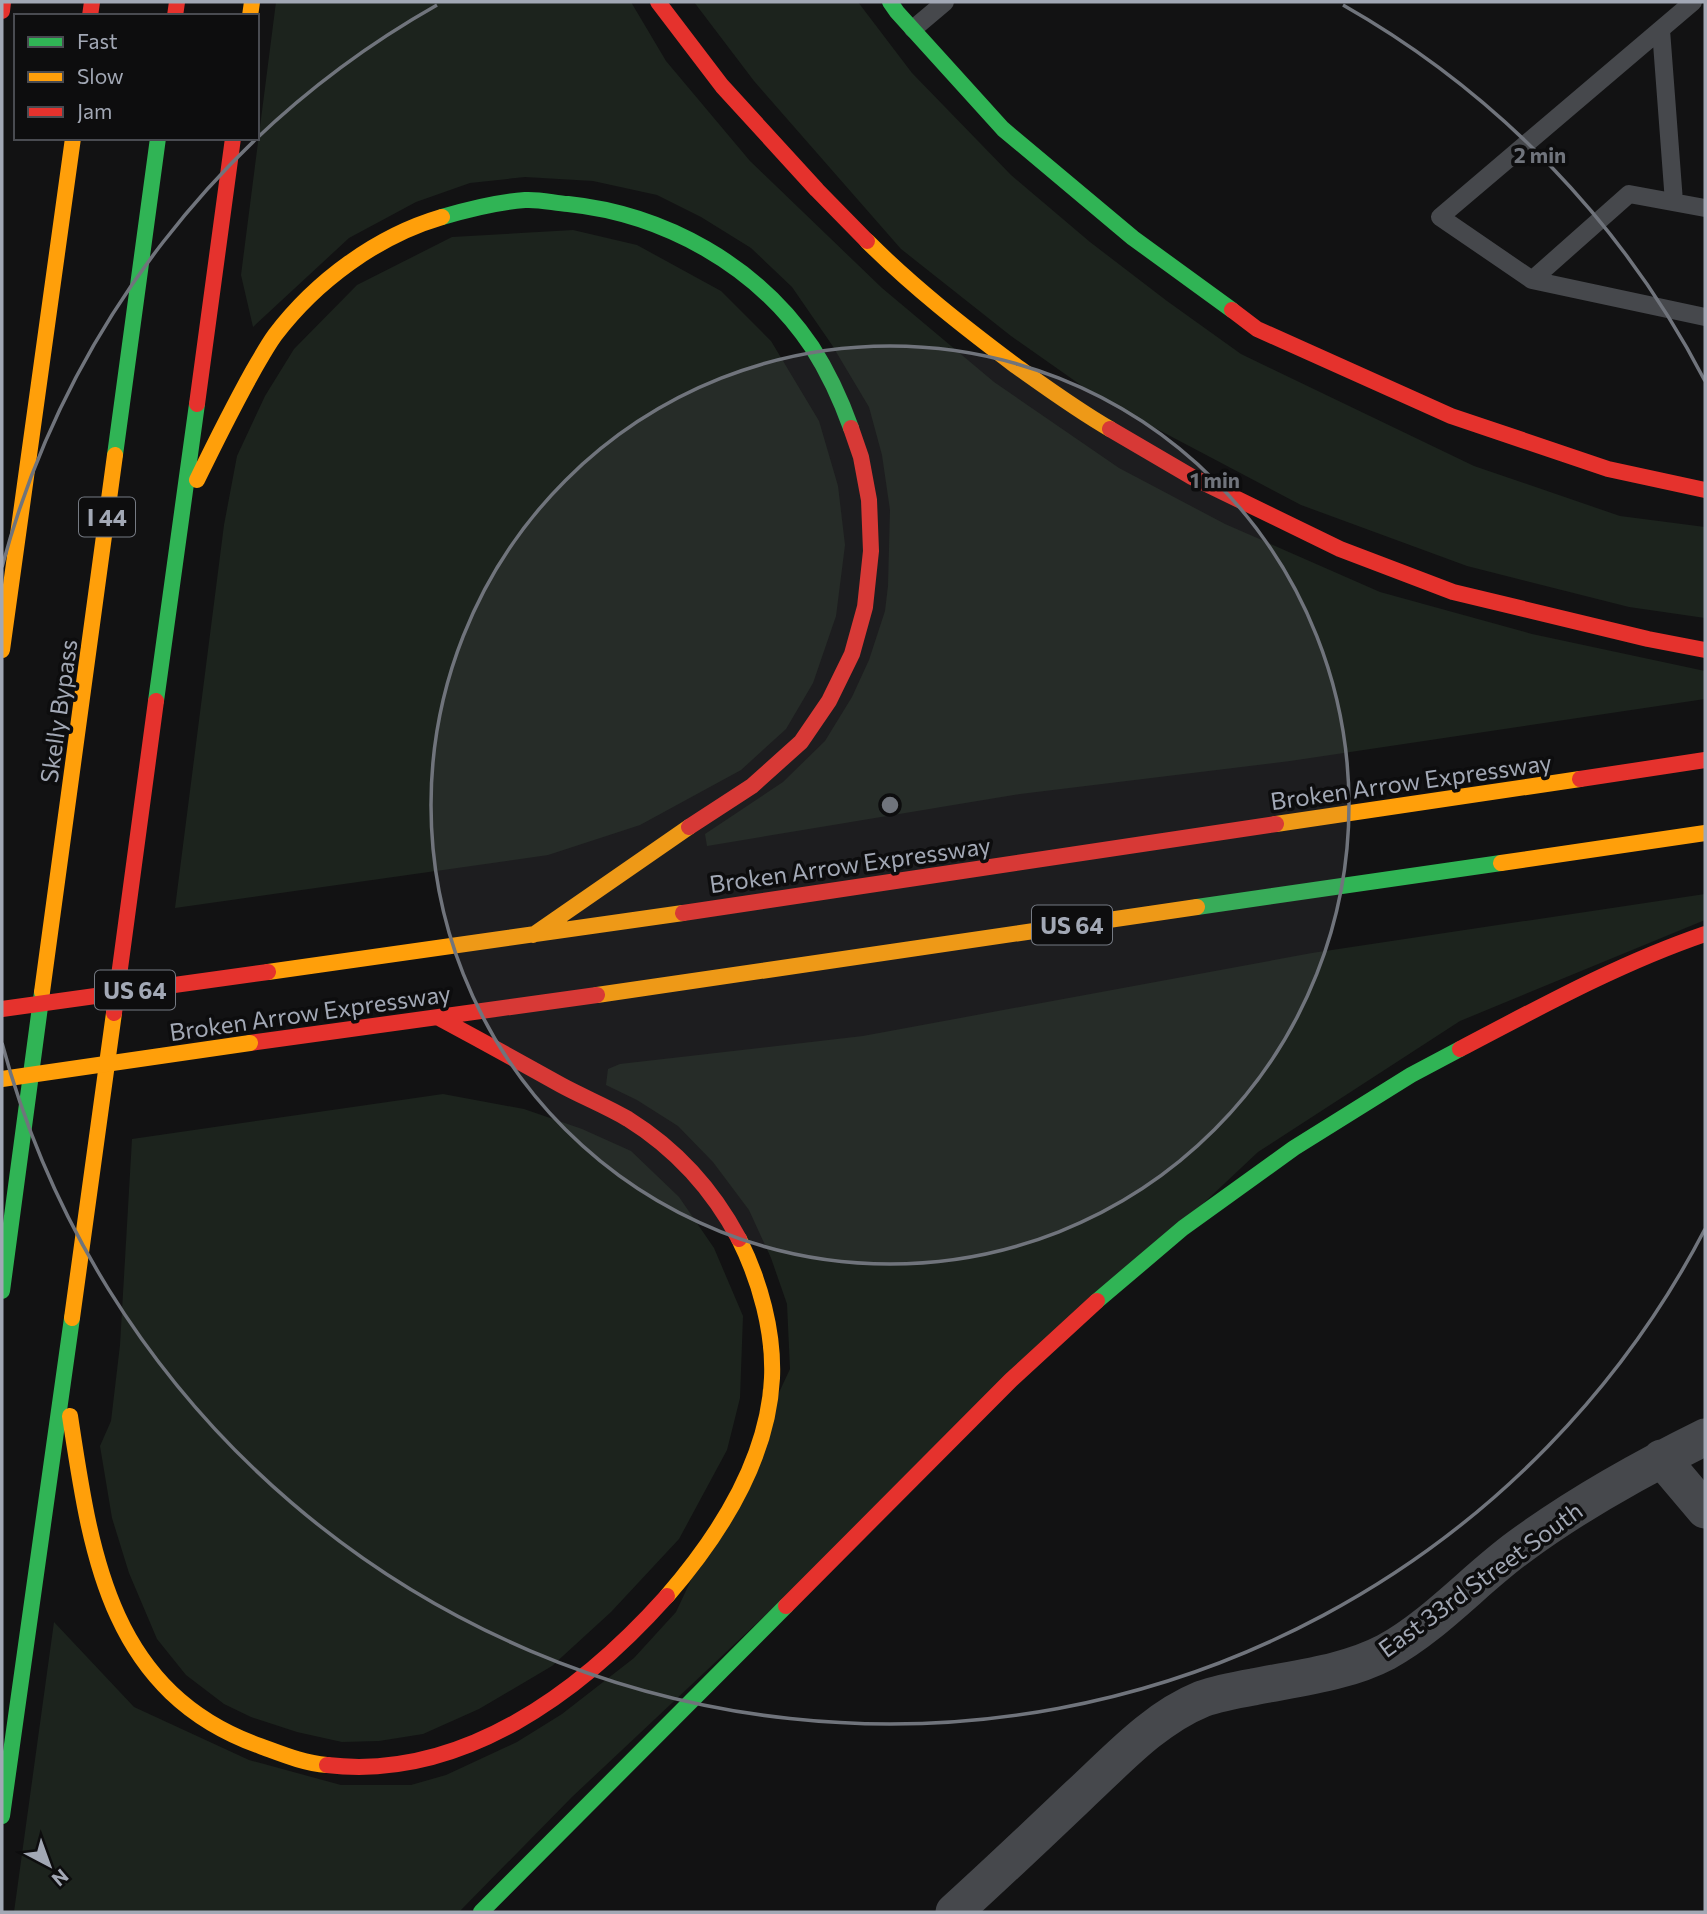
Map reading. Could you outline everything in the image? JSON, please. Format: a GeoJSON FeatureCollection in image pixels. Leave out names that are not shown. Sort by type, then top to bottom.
{"type":"FeatureCollection","features":[{"type":"Feature","properties":{"kind":"main road"},"geometry":{"type":"LineString","coordinates":[[2,11],[3,2]]}},
{"type":"Feature","properties":{"kind":"main road"},"geometry":{"type":"LineString","coordinates":[[659,2],[722,86],[892,267],[974,335],[1077,410],[1192,477],[1340,550],[1453,592],[1573,622],[1705,650]]}},
{"type":"Feature","properties":{"kind":"main road"},"geometry":{"type":"LineString","coordinates":[[890,2],[1003,128],[1133,238],[1257,329],[1451,416],[1608,469],[1705,490]]}},
{"type":"Feature","properties":{"kind":"main road"},"geometry":{"type":"LineString","coordinates":[[2,650],[73,140]]}},
{"type":"Feature","properties":{"kind":"main road","name":"Skelly Bypass"},"geometry":{"type":"LineString","coordinates":[[2,1290],[158,140]]}},
{"type":"Feature","properties":{"kind":"main road"},"geometry":{"type":"LineString","coordinates":[[2,1816],[233,140]]}},
{"type":"Feature","properties":{"kind":"main road"},"geometry":{"type":"LineString","coordinates":[[182,510],[229,414],[273,337],[294,311],[330,277],[371,249],[421,223],[467,209],[527,200],[587,206],[640,218],[691,239],[737,269],[780,307],[812,347],[839,399],[861,457],[869,500],[871,551],[865,607],[852,654],[829,701],[801,742],[752,786],[533,934]]}},
{"type":"Feature","properties":{"kind":"main road","name":"Broken Arrow Expressway"},"geometry":{"type":"LineString","coordinates":[[2,1009],[533,934],[1705,760]]}},
{"type":"Feature","properties":{"kind":"main road","name":"Broken Arrow Expressway"},"geometry":{"type":"LineString","coordinates":[[2,1079],[439,1018],[1705,833]]}},
{"type":"Feature","properties":{"kind":"main road"},"geometry":{"type":"LineString","coordinates":[[481,1912],[1012,1380],[1091,1306],[1183,1228],[1294,1148],[1411,1075],[1533,1011],[1661,949],[1705,934]]}},
{"type":"Feature","properties":{"kind":"main road"},"geometry":{"type":"LineString","coordinates":[[64,1376],[86,1519],[108,1596],[130,1640],[163,1683],[201,1716],[239,1739],[307,1762],[366,1768],[419,1762],[471,1745],[524,1719],[572,1685],[630,1636],[678,1585],[719,1528],[748,1474],[765,1426],[772,1378],[769,1327],[756,1282],[740,1241],[721,1207],[695,1173],[666,1146],[632,1122],[439,1018]]}},
{"type":"Feature","properties":{"kind":"street","name":"East 33rd Street South"},"geometry":{"type":"LineString","coordinates":[[954,1912],[1122,1755],[1165,1719],[1184,1707],[1223,1693],[1334,1671],[1387,1651],[1415,1632],[1518,1548],[1600,1492],[1705,1437]]}},
{"type":"Feature","properties":{"kind":"street"},"geometry":{"type":"LineString","coordinates":[[1661,1458],[1705,1510]]}},
{"type":"Feature","properties":{"kind":"lane"},"geometry":{"type":"LineString","coordinates":[[913,29],[945,2]]}},
{"type":"Feature","properties":{"kind":"lane"},"geometry":{"type":"LineString","coordinates":[[1693,2],[1440,217],[1532,280],[1705,317]]}},
{"type":"Feature","properties":{"kind":"lane"},"geometry":{"type":"LineString","coordinates":[[1661,30],[1674,202]]}},
{"type":"Feature","properties":{"kind":"lane"},"geometry":{"type":"LineString","coordinates":[[1532,280],[1629,194],[1705,208]]}},
{"type":"Feature","properties":{"kind":"shaded area"},"geometry":{"type":"Polygon","coordinates":[[[276,2],[631,2],[666,61],[750,161],[882,288],[994,382],[1119,468],[1225,524],[1380,592],[1532,634],[1705,671],[1705,699],[1290,761],[1020,794],[707,846],[705,834],[783,782],[825,741],[852,697],[869,660],[885,611],[890,510],[882,455],[869,407],[832,345],[792,287],[751,248],[701,217],[657,195],[593,181],[525,177],[470,183],[416,202],[349,238],[253,327],[241,275],[276,2]]]}},
{"type":"Feature","properties":{"kind":"shaded area"},"geometry":{"type":"Polygon","coordinates":[[[694,2],[858,2],[912,73],[1011,175],[1090,242],[1241,354],[1474,466],[1620,516],[1705,527],[1705,618],[1629,607],[1467,566],[1301,505],[1102,400],[1011,336],[901,249],[754,81],[694,2]]]}},
{"type":"Feature","properties":{"kind":"shaded area"},"geometry":{"type":"Polygon","coordinates":[[[573,230],[637,245],[721,291],[771,341],[819,421],[838,486],[845,545],[836,616],[813,683],[786,729],[741,770],[640,825],[548,855],[175,908],[224,525],[237,456],[265,396],[294,349],[357,285],[452,237],[573,230]]]}},
{"type":"Feature","properties":{"kind":"shaded area"},"geometry":{"type":"Polygon","coordinates":[[[1705,894],[1705,920],[1460,1021],[1258,1152],[572,1797],[459,1912],[14,1912],[54,1622],[134,1707],[249,1760],[341,1785],[411,1785],[446,1775],[517,1742],[562,1714],[634,1658],[676,1612],[790,1369],[787,1304],[771,1258],[749,1210],[713,1162],[678,1126],[637,1100],[606,1085],[608,1069],[620,1064],[863,1036],[1312,953],[1705,894]]]}},
{"type":"Feature","properties":{"kind":"shaded area"},"geometry":{"type":"Polygon","coordinates":[[[443,1094],[524,1109],[582,1129],[631,1151],[679,1197],[714,1248],[743,1316],[740,1398],[727,1450],[679,1539],[611,1612],[552,1666],[479,1709],[423,1734],[379,1741],[342,1742],[297,1732],[251,1717],[224,1704],[186,1675],[157,1639],[129,1573],[112,1518],[100,1446],[111,1421],[120,1345],[132,1139],[443,1094]]]}},
{"type":"Feature","properties":{"kind":"traffic: fast"},"geometry":{"type":"LineString","coordinates":[[890,2],[1003,129],[1133,238],[1232,310]]}},
{"type":"Feature","properties":{"kind":"traffic: fast"},"geometry":{"type":"LineString","coordinates":[[115,455],[158,140]]}},
{"type":"Feature","properties":{"kind":"traffic: fast"},"geometry":{"type":"LineString","coordinates":[[442,217],[504,202],[541,201],[604,210],[639,219],[705,248],[764,291],[790,318],[823,366],[851,428]]}},
{"type":"Feature","properties":{"kind":"traffic: fast"},"geometry":{"type":"LineString","coordinates":[[156,701],[197,404]]}},
{"type":"Feature","properties":{"kind":"traffic: fast"},"geometry":{"type":"LineString","coordinates":[[1197,907],[1501,863]]}},
{"type":"Feature","properties":{"kind":"traffic: fast"},"geometry":{"type":"LineString","coordinates":[[2,1291],[42,992]]}},
{"type":"Feature","properties":{"kind":"traffic: fast"},"geometry":{"type":"LineString","coordinates":[[1097,1301],[1183,1228],[1294,1148],[1411,1075],[1460,1049]]}},
{"type":"Feature","properties":{"kind":"traffic: fast"},"geometry":{"type":"LineString","coordinates":[[2,1816],[72,1318]]}},
{"type":"Feature","properties":{"kind":"traffic: fast"},"geometry":{"type":"LineString","coordinates":[[481,1912],[786,1606]]}},
{"type":"Feature","properties":{"kind":"traffic: slow"},"geometry":{"type":"LineString","coordinates":[[250,14],[252,2]]}},
{"type":"Feature","properties":{"kind":"traffic: slow"},"geometry":{"type":"LineString","coordinates":[[2,650],[73,140]]}},
{"type":"Feature","properties":{"kind":"traffic: slow"},"geometry":{"type":"LineString","coordinates":[[197,480],[253,371],[272,339],[291,315],[329,279],[371,248],[418,225],[442,217]]}},
{"type":"Feature","properties":{"kind":"traffic: slow"},"geometry":{"type":"LineString","coordinates":[[867,241],[977,336],[1051,391],[1110,429]]}},
{"type":"Feature","properties":{"kind":"traffic: slow"},"geometry":{"type":"LineString","coordinates":[[42,992],[115,455]]}},
{"type":"Feature","properties":{"kind":"traffic: slow"},"geometry":{"type":"LineString","coordinates":[[1276,824],[1580,779]]}},
{"type":"Feature","properties":{"kind":"traffic: slow"},"geometry":{"type":"LineString","coordinates":[[533,935],[689,827]]}},
{"type":"Feature","properties":{"kind":"traffic: slow"},"geometry":{"type":"LineString","coordinates":[[1501,863],[1705,833]]}},
{"type":"Feature","properties":{"kind":"traffic: slow"},"geometry":{"type":"LineString","coordinates":[[597,995],[1197,907]]}},
{"type":"Feature","properties":{"kind":"traffic: slow"},"geometry":{"type":"LineString","coordinates":[[268,972],[683,913]]}},
{"type":"Feature","properties":{"kind":"traffic: slow"},"geometry":{"type":"LineString","coordinates":[[72,1318],[114,1013]]}},
{"type":"Feature","properties":{"kind":"traffic: slow"},"geometry":{"type":"LineString","coordinates":[[2,1079],[250,1043]]}},
{"type":"Feature","properties":{"kind":"traffic: slow"},"geometry":{"type":"LineString","coordinates":[[667,1596],[705,1548],[737,1495],[751,1467],[768,1408],[772,1378],[768,1325],[759,1289],[739,1239]]}},
{"type":"Feature","properties":{"kind":"traffic: slow"},"geometry":{"type":"LineString","coordinates":[[70,1416],[87,1518],[100,1567],[116,1612],[139,1654],[170,1691],[209,1722],[276,1752],[327,1765]]}},
{"type":"Feature","properties":{"kind":"traffic: jam"},"geometry":{"type":"LineString","coordinates":[[2,11],[3,2]]}},
{"type":"Feature","properties":{"kind":"traffic: jam"},"geometry":{"type":"LineString","coordinates":[[90,14],[92,2]]}},
{"type":"Feature","properties":{"kind":"traffic: jam"},"geometry":{"type":"LineString","coordinates":[[175,14],[177,2]]}},
{"type":"Feature","properties":{"kind":"traffic: jam"},"geometry":{"type":"LineString","coordinates":[[658,2],[722,86],[867,241]]}},
{"type":"Feature","properties":{"kind":"traffic: jam"},"geometry":{"type":"LineString","coordinates":[[197,404],[233,140]]}},
{"type":"Feature","properties":{"kind":"traffic: jam"},"geometry":{"type":"LineString","coordinates":[[1232,310],[1257,329],[1451,416],[1608,469],[1705,490]]}},
{"type":"Feature","properties":{"kind":"traffic: jam"},"geometry":{"type":"LineString","coordinates":[[689,827],[752,786],[801,742],[829,701],[852,654],[865,607],[871,551],[869,500],[861,457],[851,428]]}},
{"type":"Feature","properties":{"kind":"traffic: jam"},"geometry":{"type":"LineString","coordinates":[[1110,429],[1192,477],[1340,549],[1453,592],[1705,650]]}},
{"type":"Feature","properties":{"kind":"traffic: jam"},"geometry":{"type":"LineString","coordinates":[[114,1013],[156,701]]}},
{"type":"Feature","properties":{"kind":"traffic: jam"},"geometry":{"type":"LineString","coordinates":[[1580,779],[1705,760]]}},
{"type":"Feature","properties":{"kind":"traffic: jam"},"geometry":{"type":"LineString","coordinates":[[683,913],[1276,824]]}},
{"type":"Feature","properties":{"kind":"traffic: jam"},"geometry":{"type":"LineString","coordinates":[[1460,1049],[1611,972],[1705,934]]}},
{"type":"Feature","properties":{"kind":"traffic: jam"},"geometry":{"type":"LineString","coordinates":[[2,1009],[268,972]]}},
{"type":"Feature","properties":{"kind":"traffic: jam"},"geometry":{"type":"LineString","coordinates":[[250,1043],[597,995]]}},
{"type":"Feature","properties":{"kind":"traffic: jam"},"geometry":{"type":"LineString","coordinates":[[439,1018],[620,1114],[645,1131],[692,1172],[729,1221],[739,1239]]}},
{"type":"Feature","properties":{"kind":"traffic: jam"},"geometry":{"type":"LineString","coordinates":[[786,1606],[1011,1380],[1097,1301]]}},
{"type":"Feature","properties":{"kind":"traffic: jam"},"geometry":{"type":"LineString","coordinates":[[327,1765],[377,1766],[425,1759],[471,1744],[515,1722],[557,1696],[597,1665],[667,1596]]}}]}
